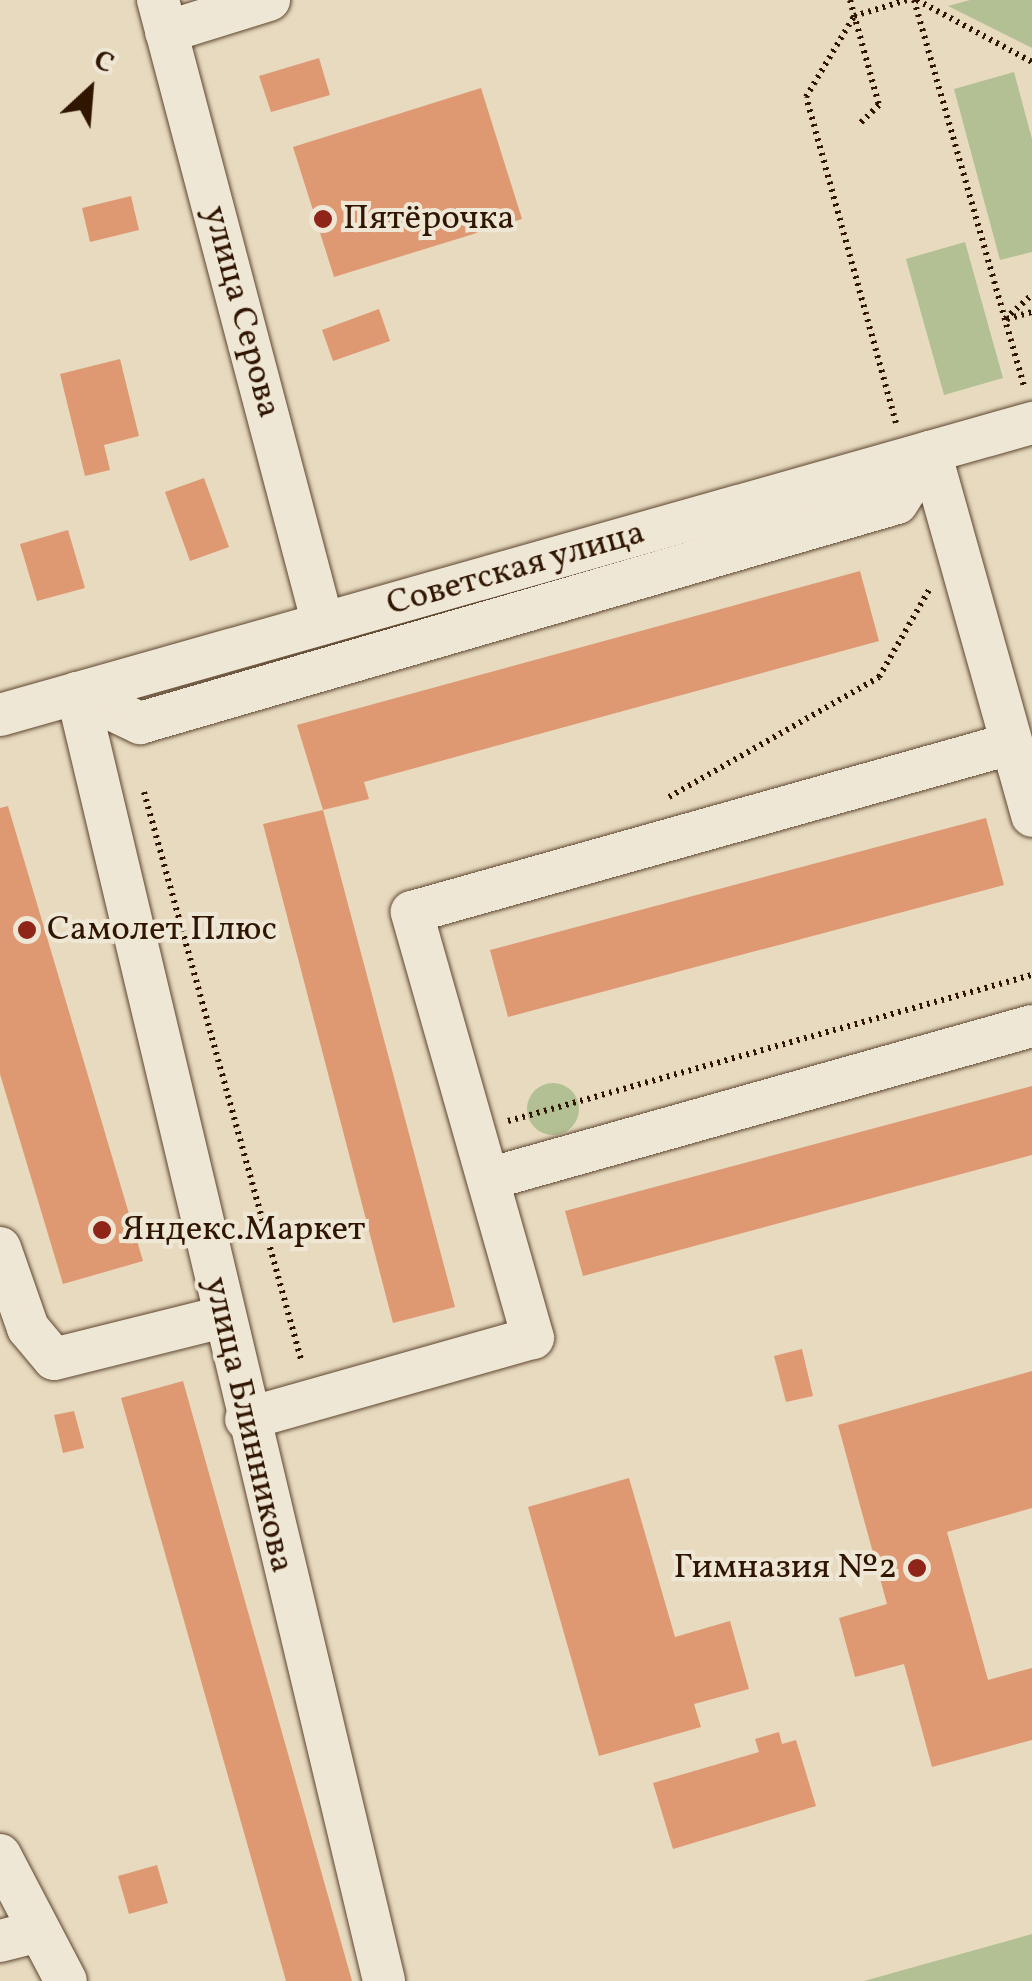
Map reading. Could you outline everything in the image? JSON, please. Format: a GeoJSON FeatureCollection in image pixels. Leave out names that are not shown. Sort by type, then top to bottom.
{"type":"FeatureCollection","features":[{"type":"Feature","properties":{"kind":"street"},"geometry":{"type":"LineString","coordinates":[[162,16],[269,0]]}},
{"type":"Feature","properties":{"kind":"street","name":"улица Серова"},"geometry":{"type":"LineString","coordinates":[[162,16],[324,624]]}},
{"type":"Feature","properties":{"kind":"street","name":"Советская улица"},"geometry":{"type":"LineString","coordinates":[[0,715],[930,452],[1028,406]]}},
{"type":"Feature","properties":{"kind":"street"},"geometry":{"type":"LineString","coordinates":[[77,694],[140,723],[898,503],[930,452]]}},
{"type":"Feature","properties":{"kind":"street"},"geometry":{"type":"LineString","coordinates":[[930,452],[1032,816]]}},
{"type":"Feature","properties":{"kind":"street","name":"улица Блинникова"},"geometry":{"type":"LineString","coordinates":[[77,694],[246,1419],[384,1981]]}},
{"type":"Feature","properties":{"kind":"street"},"geometry":{"type":"LineString","coordinates":[[246,1419],[533,1338],[412,912],[1010,744]]}},
{"type":"Feature","properties":{"kind":"street"},"geometry":{"type":"LineString","coordinates":[[488,1179],[1032,1026]]}},
{"type":"Feature","properties":{"kind":"street"},"geometry":{"type":"LineString","coordinates":[[0,1248],[28,1328],[54,1358],[222,1317]]}},
{"type":"Feature","properties":{"kind":"street"},"geometry":{"type":"LineString","coordinates":[[0,1856],[20,1936],[66,1981]]}},
{"type":"Feature","properties":{"kind":"path"},"geometry":{"type":"LineString","coordinates":[[850,0],[880,105],[859,124]]}},
{"type":"Feature","properties":{"kind":"path"},"geometry":{"type":"LineString","coordinates":[[912,0],[1028,406]]}},
{"type":"Feature","properties":{"kind":"path"},"geometry":{"type":"LineString","coordinates":[[896,424],[806,98],[854,16],[912,0],[1032,62]]}},
{"type":"Feature","properties":{"kind":"path"},"geometry":{"type":"LineString","coordinates":[[1005,319],[1032,296]]}},
{"type":"Feature","properties":{"kind":"path"},"geometry":{"type":"LineString","coordinates":[[1005,319],[1032,312]]}},
{"type":"Feature","properties":{"kind":"path"},"geometry":{"type":"LineString","coordinates":[[653,844],[645,811],[879,677],[936,580]]}},
{"type":"Feature","properties":{"kind":"path"},"geometry":{"type":"LineString","coordinates":[[138,772],[312,1400]]}},
{"type":"Feature","properties":{"kind":"path"},"geometry":{"type":"LineString","coordinates":[[474,1130],[1032,975]]}},
{"type":"Feature","properties":{"kind":"green space"},"geometry":{"type":"Polygon","coordinates":[[[970,0],[1032,0],[1032,48],[948,6],[970,0]]]}},
{"type":"Feature","properties":{"kind":"green space"},"geometry":{"type":"Polygon","coordinates":[[[1014,72],[1032,139],[1032,252],[1000,260],[954,89],[1014,72]]]}},
{"type":"Feature","properties":{"kind":"green space"},"geometry":{"type":"Polygon","coordinates":[[[965,242],[1003,378],[944,395],[906,259],[965,242]]]}},
{"type":"Feature","properties":{"kind":"green space"},"geometry":{"type":"Polygon","coordinates":[[[553,1083],[571,1091],[579,1109],[571,1127],[553,1135],[535,1127],[527,1109],[535,1091],[553,1083]]]}},
{"type":"Feature","properties":{"kind":"green space"},"geometry":{"type":"Polygon","coordinates":[[[1032,1934],[1032,1981],[864,1981],[1032,1934]]]}},
{"type":"Feature","properties":{"kind":"building"},"geometry":{"type":"Polygon","coordinates":[[[319,58],[330,95],[271,112],[259,76],[319,58]]]}},
{"type":"Feature","properties":{"kind":"building"},"geometry":{"type":"Polygon","coordinates":[[[481,88],[522,219],[334,277],[293,147],[481,88]]]}},
{"type":"Feature","properties":{"kind":"building"},"geometry":{"type":"Polygon","coordinates":[[[131,196],[139,230],[90,242],[82,208],[131,196]]]}},
{"type":"Feature","properties":{"kind":"building"},"geometry":{"type":"Polygon","coordinates":[[[379,309],[390,341],[333,361],[322,330],[379,309]]]}},
{"type":"Feature","properties":{"kind":"building"},"geometry":{"type":"Polygon","coordinates":[[[120,359],[139,436],[104,445],[110,470],[85,476],[60,374],[120,359]]]}},
{"type":"Feature","properties":{"kind":"building"},"geometry":{"type":"Polygon","coordinates":[[[204,478],[229,547],[190,561],[165,492],[204,478]]]}},
{"type":"Feature","properties":{"kind":"building"},"geometry":{"type":"Polygon","coordinates":[[[68,530],[85,588],[37,601],[20,544],[68,530]]]}},
{"type":"Feature","properties":{"kind":"building"},"geometry":{"type":"Polygon","coordinates":[[[860,571],[879,641],[364,782],[369,799],[323,810],[297,725],[860,571]]]}},
{"type":"Feature","properties":{"kind":"building"},"geometry":{"type":"Polygon","coordinates":[[[8,806],[143,1261],[63,1284],[0,1074],[0,808],[8,806]]]}},
{"type":"Feature","properties":{"kind":"building"},"geometry":{"type":"Polygon","coordinates":[[[323,810],[455,1307],[393,1323],[263,824],[323,810]]]}},
{"type":"Feature","properties":{"kind":"building"},"geometry":{"type":"Polygon","coordinates":[[[986,818],[1004,885],[508,1017],[490,950],[986,818]]]}},
{"type":"Feature","properties":{"kind":"building"},"geometry":{"type":"Polygon","coordinates":[[[1032,1086],[1032,1155],[583,1276],[565,1211],[1032,1086]]]}},
{"type":"Feature","properties":{"kind":"building"},"geometry":{"type":"Polygon","coordinates":[[[802,1349],[813,1396],[786,1402],[774,1356],[802,1349]]]}},
{"type":"Feature","properties":{"kind":"building","name":"Гимназия №2"},"geometry":{"type":"Polygon","coordinates":[[[1032,1371],[1032,1508],[947,1532],[988,1680],[1032,1668],[1032,1740],[932,1767],[904,1664],[855,1677],[839,1618],[887,1604],[838,1425],[1032,1371]]]}},
{"type":"Feature","properties":{"kind":"building"},"geometry":{"type":"Polygon","coordinates":[[[183,1381],[352,1981],[286,1981],[121,1398],[183,1381]]]}},
{"type":"Feature","properties":{"kind":"building"},"geometry":{"type":"Polygon","coordinates":[[[74,1411],[84,1448],[63,1453],[54,1415],[74,1411]]]}},
{"type":"Feature","properties":{"kind":"building"},"geometry":{"type":"Polygon","coordinates":[[[629,1478],[675,1637],[730,1621],[749,1689],[694,1704],[701,1727],[599,1756],[528,1507],[629,1478]]]}},
{"type":"Feature","properties":{"kind":"building"},"geometry":{"type":"Polygon","coordinates":[[[779,1732],[782,1744],[796,1740],[816,1806],[673,1849],[653,1783],[759,1752],[755,1739],[779,1732]]]}},
{"type":"Feature","properties":{"kind":"building"},"geometry":{"type":"Polygon","coordinates":[[[157,1865],[168,1903],[129,1914],[118,1876],[157,1865]]]}},
{"type":"Feature","properties":{"kind":"place","name":"Пятёрочка"},"geometry":{"type":"Point","coordinates":[323,219]}},
{"type":"Feature","properties":{"kind":"place","name":"Самолет Плюс"},"geometry":{"type":"Point","coordinates":[27,930]}},
{"type":"Feature","properties":{"kind":"place","name":"Яндекс.Маркет"},"geometry":{"type":"Point","coordinates":[102,1230]}},
{"type":"Feature","properties":{"kind":"place","name":"Гимназия №2"},"geometry":{"type":"Point","coordinates":[917,1568]}}]}
